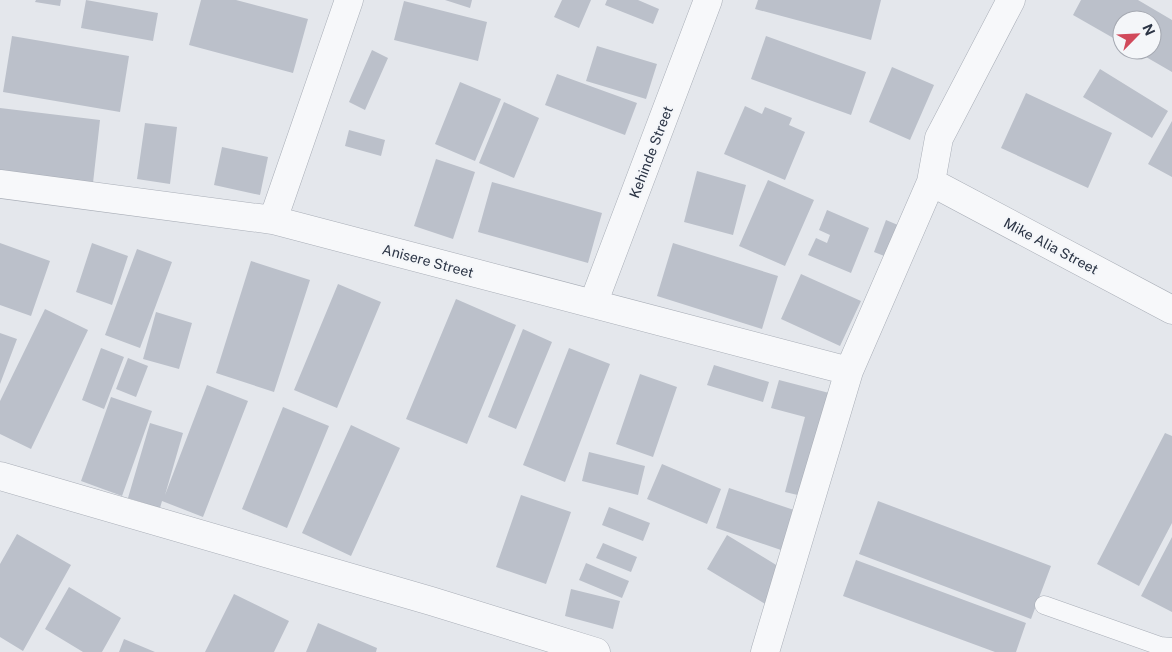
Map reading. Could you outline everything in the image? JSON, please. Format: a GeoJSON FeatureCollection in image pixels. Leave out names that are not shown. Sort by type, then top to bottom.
{"type":"FeatureCollection","features":[{"type":"Feature","properties":{"kind":"street"},"geometry":{"type":"LineString","coordinates":[[273,220],[349,0]]}},
{"type":"Feature","properties":{"kind":"street","name":"Kehinde Street"},"geometry":{"type":"LineString","coordinates":[[594,304],[708,0]]}},
{"type":"Feature","properties":{"kind":"street"},"geometry":{"type":"LineString","coordinates":[[765,652],[848,371],[930,182],[940,138],[1011,0]]}},
{"type":"Feature","properties":{"kind":"street","name":"Mike Alia Street"},"geometry":{"type":"LineString","coordinates":[[930,182],[1172,310]]}},
{"type":"Feature","properties":{"kind":"street","name":"Anisere Street"},"geometry":{"type":"LineString","coordinates":[[0,184],[273,220],[848,371]]}},
{"type":"Feature","properties":{"kind":"street"},"geometry":{"type":"LineString","coordinates":[[0,476],[432,601],[596,652]]}},
{"type":"Feature","properties":{"kind":"lane"},"geometry":{"type":"LineString","coordinates":[[1044,605],[1160,646],[1172,647]]}},
{"type":"Feature","properties":{"kind":"building"},"geometry":{"type":"Polygon","coordinates":[[[36,0],[61,0],[60,6],[35,2],[36,0]]]}},
{"type":"Feature","properties":{"kind":"building"},"geometry":{"type":"Polygon","coordinates":[[[86,0],[158,13],[153,41],[81,28],[86,0]]]}},
{"type":"Feature","properties":{"kind":"building"},"geometry":{"type":"Polygon","coordinates":[[[201,0],[236,0],[308,19],[293,73],[189,45],[201,0]]]}},
{"type":"Feature","properties":{"kind":"building"},"geometry":{"type":"Polygon","coordinates":[[[445,0],[472,0],[470,8],[445,0]]]}},
{"type":"Feature","properties":{"kind":"building"},"geometry":{"type":"Polygon","coordinates":[[[562,0],[591,0],[579,28],[554,17],[562,0]]]}},
{"type":"Feature","properties":{"kind":"building"},"geometry":{"type":"Polygon","coordinates":[[[607,0],[638,0],[659,9],[653,24],[605,5],[607,0]]]}},
{"type":"Feature","properties":{"kind":"building"},"geometry":{"type":"Polygon","coordinates":[[[758,0],[881,0],[871,40],[755,9],[758,0]]]}},
{"type":"Feature","properties":{"kind":"building"},"geometry":{"type":"Polygon","coordinates":[[[1081,0],[1138,0],[1155,10],[1112,10],[1112,37],[1073,15],[1081,0]]]}},
{"type":"Feature","properties":{"kind":"building"},"geometry":{"type":"Polygon","coordinates":[[[404,1],[487,22],[478,61],[394,40],[404,1]]]}},
{"type":"Feature","properties":{"kind":"building"},"geometry":{"type":"Polygon","coordinates":[[[1162,14],[1172,20],[1172,72],[1151,60],[1162,60],[1162,14]]]}},
{"type":"Feature","properties":{"kind":"building"},"geometry":{"type":"Polygon","coordinates":[[[12,36],[129,56],[120,112],[3,92],[12,36]]]}},
{"type":"Feature","properties":{"kind":"building"},"geometry":{"type":"Polygon","coordinates":[[[766,36],[866,72],[851,115],[751,79],[766,36]]]}},
{"type":"Feature","properties":{"kind":"building"},"geometry":{"type":"Polygon","coordinates":[[[597,46],[657,64],[646,99],[586,81],[597,46]]]}},
{"type":"Feature","properties":{"kind":"building"},"geometry":{"type":"Polygon","coordinates":[[[372,50],[388,58],[365,110],[349,102],[372,50]]]}},
{"type":"Feature","properties":{"kind":"building"},"geometry":{"type":"Polygon","coordinates":[[[892,67],[934,85],[910,140],[869,122],[892,67]]]}},
{"type":"Feature","properties":{"kind":"building"},"geometry":{"type":"Polygon","coordinates":[[[1100,69],[1168,111],[1152,138],[1083,97],[1100,69]]]}},
{"type":"Feature","properties":{"kind":"building"},"geometry":{"type":"Polygon","coordinates":[[[557,74],[637,103],[625,135],[545,105],[557,74]]]}},
{"type":"Feature","properties":{"kind":"building"},"geometry":{"type":"Polygon","coordinates":[[[460,82],[501,99],[475,161],[435,144],[460,82]]]}},
{"type":"Feature","properties":{"kind":"building"},"geometry":{"type":"Polygon","coordinates":[[[1026,93],[1112,133],[1088,188],[1001,148],[1026,93]]]}},
{"type":"Feature","properties":{"kind":"building"},"geometry":{"type":"Polygon","coordinates":[[[504,102],[539,118],[514,178],[479,163],[504,102]]]}},
{"type":"Feature","properties":{"kind":"building"},"geometry":{"type":"Polygon","coordinates":[[[745,106],[762,114],[765,107],[792,118],[789,125],[805,132],[785,180],[724,154],[745,106]]]}},
{"type":"Feature","properties":{"kind":"building"},"geometry":{"type":"Polygon","coordinates":[[[0,108],[100,120],[93,183],[0,172],[0,108]]]}},
{"type":"Feature","properties":{"kind":"building"},"geometry":{"type":"Polygon","coordinates":[[[1172,121],[1172,177],[1148,164],[1172,121]]]}},
{"type":"Feature","properties":{"kind":"building"},"geometry":{"type":"Polygon","coordinates":[[[145,123],[177,127],[170,184],[137,179],[145,123]]]}},
{"type":"Feature","properties":{"kind":"building"},"geometry":{"type":"Polygon","coordinates":[[[349,130],[385,140],[381,156],[345,146],[349,130]]]}},
{"type":"Feature","properties":{"kind":"building"},"geometry":{"type":"Polygon","coordinates":[[[222,147],[268,157],[260,195],[214,185],[222,147]]]}},
{"type":"Feature","properties":{"kind":"building"},"geometry":{"type":"Polygon","coordinates":[[[436,159],[475,172],[453,239],[414,226],[436,159]]]}},
{"type":"Feature","properties":{"kind":"building"},"geometry":{"type":"Polygon","coordinates":[[[697,171],[746,185],[733,235],[684,222],[697,171]]]}},
{"type":"Feature","properties":{"kind":"building"},"geometry":{"type":"Polygon","coordinates":[[[768,180],[814,200],[785,266],[739,246],[768,180]]]}},
{"type":"Feature","properties":{"kind":"building"},"geometry":{"type":"Polygon","coordinates":[[[492,182],[602,213],[588,263],[478,232],[492,182]]]}},
{"type":"Feature","properties":{"kind":"building"},"geometry":{"type":"Polygon","coordinates":[[[827,210],[869,228],[851,273],[808,255],[816,238],[827,243],[830,235],[819,230],[827,210]]]}},
{"type":"Feature","properties":{"kind":"building"},"geometry":{"type":"Polygon","coordinates":[[[886,220],[905,228],[892,259],[874,252],[886,220]]]}},
{"type":"Feature","properties":{"kind":"building"},"geometry":{"type":"Polygon","coordinates":[[[0,243],[50,261],[31,316],[0,305],[0,243]]]}},
{"type":"Feature","properties":{"kind":"building"},"geometry":{"type":"Polygon","coordinates":[[[92,243],[128,256],[112,305],[76,292],[92,243]]]}},
{"type":"Feature","properties":{"kind":"building"},"geometry":{"type":"Polygon","coordinates":[[[673,243],[778,276],[762,329],[657,296],[673,243]]]}},
{"type":"Feature","properties":{"kind":"building"},"geometry":{"type":"Polygon","coordinates":[[[137,249],[172,262],[140,348],[105,335],[137,249]]]}},
{"type":"Feature","properties":{"kind":"building"},"geometry":{"type":"Polygon","coordinates":[[[251,261],[310,280],[274,392],[216,373],[251,261]]]}},
{"type":"Feature","properties":{"kind":"building"},"geometry":{"type":"Polygon","coordinates":[[[801,274],[861,301],[840,346],[781,319],[801,274]]]}},
{"type":"Feature","properties":{"kind":"building"},"geometry":{"type":"Polygon","coordinates":[[[338,284],[381,302],[337,408],[294,390],[338,284]]]}},
{"type":"Feature","properties":{"kind":"building"},"geometry":{"type":"Polygon","coordinates":[[[456,299],[516,325],[467,444],[406,419],[456,299]]]}},
{"type":"Feature","properties":{"kind":"building"},"geometry":{"type":"Polygon","coordinates":[[[45,309],[88,330],[31,449],[0,434],[0,401],[45,309]]]}},
{"type":"Feature","properties":{"kind":"building"},"geometry":{"type":"Polygon","coordinates":[[[156,312],[192,323],[179,369],[143,359],[156,312]]]}},
{"type":"Feature","properties":{"kind":"building"},"geometry":{"type":"Polygon","coordinates":[[[523,329],[552,342],[516,429],[488,417],[523,329]]]}},
{"type":"Feature","properties":{"kind":"building"},"geometry":{"type":"Polygon","coordinates":[[[0,333],[17,339],[0,384],[0,333]]]}},
{"type":"Feature","properties":{"kind":"building"},"geometry":{"type":"Polygon","coordinates":[[[101,348],[124,357],[104,409],[82,400],[101,348]]]}},
{"type":"Feature","properties":{"kind":"building"},"geometry":{"type":"Polygon","coordinates":[[[569,348],[610,364],[565,482],[523,465],[569,348]]]}},
{"type":"Feature","properties":{"kind":"building"},"geometry":{"type":"Polygon","coordinates":[[[128,358],[148,366],[136,397],[116,389],[128,358]]]}},
{"type":"Feature","properties":{"kind":"building"},"geometry":{"type":"Polygon","coordinates":[[[714,365],[769,382],[763,402],[707,385],[714,365]]]}},
{"type":"Feature","properties":{"kind":"building"},"geometry":{"type":"Polygon","coordinates":[[[640,374],[677,387],[653,457],[616,444],[640,374]]]}},
{"type":"Feature","properties":{"kind":"building"},"geometry":{"type":"Polygon","coordinates":[[[779,380],[833,394],[806,497],[785,492],[805,417],[771,408],[779,380]]]}},
{"type":"Feature","properties":{"kind":"building"},"geometry":{"type":"Polygon","coordinates":[[[207,385],[248,401],[203,517],[162,501],[160,508],[128,498],[150,423],[183,433],[165,495],[207,385]]]}},
{"type":"Feature","properties":{"kind":"building"},"geometry":{"type":"Polygon","coordinates":[[[111,397],[152,411],[122,496],[81,481],[111,397]]]}},
{"type":"Feature","properties":{"kind":"building"},"geometry":{"type":"Polygon","coordinates":[[[283,407],[329,426],[287,528],[242,509],[283,407]]]}},
{"type":"Feature","properties":{"kind":"building"},"geometry":{"type":"Polygon","coordinates":[[[351,425],[400,448],[351,556],[302,533],[351,425]]]}},
{"type":"Feature","properties":{"kind":"building"},"geometry":{"type":"Polygon","coordinates":[[[1165,433],[1172,436],[1172,523],[1139,586],[1097,564],[1165,433]]]}},
{"type":"Feature","properties":{"kind":"building"},"geometry":{"type":"Polygon","coordinates":[[[589,452],[645,466],[638,495],[582,481],[589,452]]]}},
{"type":"Feature","properties":{"kind":"building"},"geometry":{"type":"Polygon","coordinates":[[[662,464],[721,489],[707,524],[647,499],[662,464]]]}},
{"type":"Feature","properties":{"kind":"building"},"geometry":{"type":"Polygon","coordinates":[[[729,488],[794,510],[781,550],[716,528],[729,488]]]}},
{"type":"Feature","properties":{"kind":"building"},"geometry":{"type":"Polygon","coordinates":[[[521,495],[571,512],[546,584],[496,567],[521,495]]]}},
{"type":"Feature","properties":{"kind":"building"},"geometry":{"type":"Polygon","coordinates":[[[878,501],[1051,566],[1031,619],[859,554],[878,501]]]}},
{"type":"Feature","properties":{"kind":"building"},"geometry":{"type":"Polygon","coordinates":[[[609,507],[650,523],[643,541],[602,525],[609,507]]]}},
{"type":"Feature","properties":{"kind":"building"},"geometry":{"type":"Polygon","coordinates":[[[17,534],[71,565],[23,651],[0,637],[0,564],[17,534]]]}},
{"type":"Feature","properties":{"kind":"building"},"geometry":{"type":"Polygon","coordinates":[[[727,535],[786,571],[767,605],[707,569],[727,535]]]}},
{"type":"Feature","properties":{"kind":"building"},"geometry":{"type":"Polygon","coordinates":[[[1172,537],[1172,612],[1141,596],[1172,537]]]}},
{"type":"Feature","properties":{"kind":"building"},"geometry":{"type":"Polygon","coordinates":[[[603,543],[637,557],[631,572],[596,558],[603,543]]]}},
{"type":"Feature","properties":{"kind":"building"},"geometry":{"type":"Polygon","coordinates":[[[856,560],[1026,623],[1016,652],[995,652],[843,596],[856,560]]]}},
{"type":"Feature","properties":{"kind":"building"},"geometry":{"type":"Polygon","coordinates":[[[586,563],[629,581],[622,598],[579,580],[586,563]]]}},
{"type":"Feature","properties":{"kind":"building"},"geometry":{"type":"Polygon","coordinates":[[[69,587],[121,618],[102,652],[83,652],[45,629],[69,587]]]}},
{"type":"Feature","properties":{"kind":"building"},"geometry":{"type":"Polygon","coordinates":[[[571,589],[620,601],[613,629],[565,616],[571,589]]]}},
{"type":"Feature","properties":{"kind":"building"},"geometry":{"type":"Polygon","coordinates":[[[234,594],[289,621],[274,652],[205,652],[234,594]]]}},
{"type":"Feature","properties":{"kind":"building"},"geometry":{"type":"Polygon","coordinates":[[[318,623],[377,648],[376,652],[306,652],[318,623]]]}},
{"type":"Feature","properties":{"kind":"building"},"geometry":{"type":"Polygon","coordinates":[[[124,639],[155,652],[119,652],[124,639]]]}}]}
